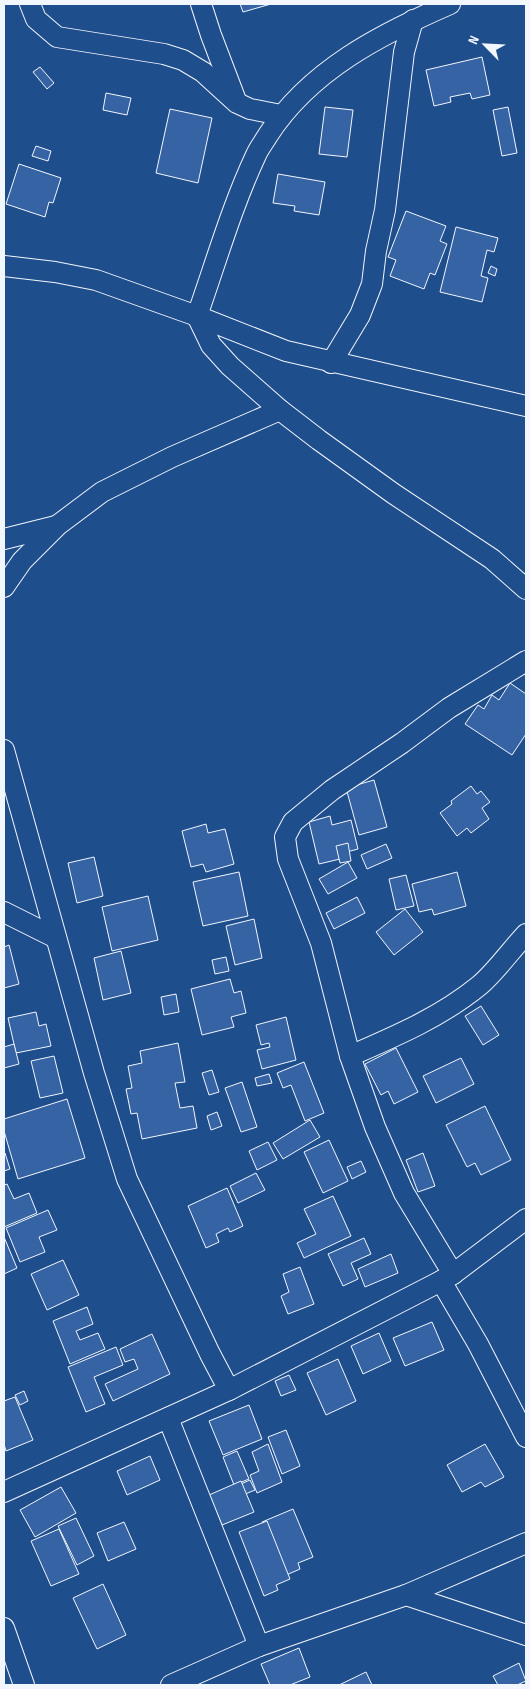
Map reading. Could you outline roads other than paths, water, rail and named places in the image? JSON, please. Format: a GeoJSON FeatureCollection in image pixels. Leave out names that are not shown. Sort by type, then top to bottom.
{"type":"FeatureCollection","features":[{"type":"Feature","properties":{"kind":"street"},"geometry":{"type":"LineString","coordinates":[[30,4],[36,19],[57,37],[164,54],[183,60],[203,72],[237,103],[250,109],[281,115]]}},
{"type":"Feature","properties":{"kind":"street"},"geometry":{"type":"LineString","coordinates":[[201,4],[237,103]]}},
{"type":"Feature","properties":{"kind":"street"},"geometry":{"type":"LineString","coordinates":[[450,4],[413,20],[371,42],[329,71],[303,92],[281,115],[257,154],[196,316],[211,345],[230,366],[280,410],[318,440],[386,488],[492,559],[526,589]]}},
{"type":"Feature","properties":{"kind":"street"},"geometry":{"type":"LineString","coordinates":[[331,363],[360,315],[372,284],[384,210],[404,52],[413,20]]}},
{"type":"Feature","properties":{"kind":"street"},"geometry":{"type":"LineString","coordinates":[[4,266],[54,272],[96,280],[286,351],[331,363],[404,377],[526,406]]}},
{"type":"Feature","properties":{"kind":"street"},"geometry":{"type":"LineString","coordinates":[[4,586],[22,561],[58,525],[102,492],[172,457],[280,410]]}},
{"type":"Feature","properties":{"kind":"street"},"geometry":{"type":"LineString","coordinates":[[4,539],[58,525]]}},
{"type":"Feature","properties":{"kind":"street"},"geometry":{"type":"LineString","coordinates":[[526,662],[450,708],[332,790],[299,817],[289,829],[286,837],[288,859],[321,943],[350,1056],[375,1127],[404,1192],[526,1437]]}},
{"type":"Feature","properties":{"kind":"street"},"geometry":{"type":"LineString","coordinates":[[4,750],[94,1073],[127,1179],[229,1390]]}},
{"type":"Feature","properties":{"kind":"street"},"geometry":{"type":"LineString","coordinates":[[4,912],[56,938]]}},
{"type":"Feature","properties":{"kind":"street"},"geometry":{"type":"LineString","coordinates":[[350,1056],[412,1029],[450,1007],[482,984],[526,934]]}},
{"type":"Feature","properties":{"kind":"street"},"geometry":{"type":"LineString","coordinates":[[4,1492],[229,1390],[447,1277],[526,1219]]}},
{"type":"Feature","properties":{"kind":"street"},"geometry":{"type":"LineString","coordinates":[[168,1418],[259,1646]]}},
{"type":"Feature","properties":{"kind":"street"},"geometry":{"type":"LineString","coordinates":[[171,1685],[259,1646],[406,1595],[526,1543]]}},
{"type":"Feature","properties":{"kind":"street"},"geometry":{"type":"LineString","coordinates":[[406,1595],[526,1635]]}},
{"type":"Feature","properties":{"kind":"street"},"geometry":{"type":"LineString","coordinates":[[4,1628],[24,1685]]}}]}
